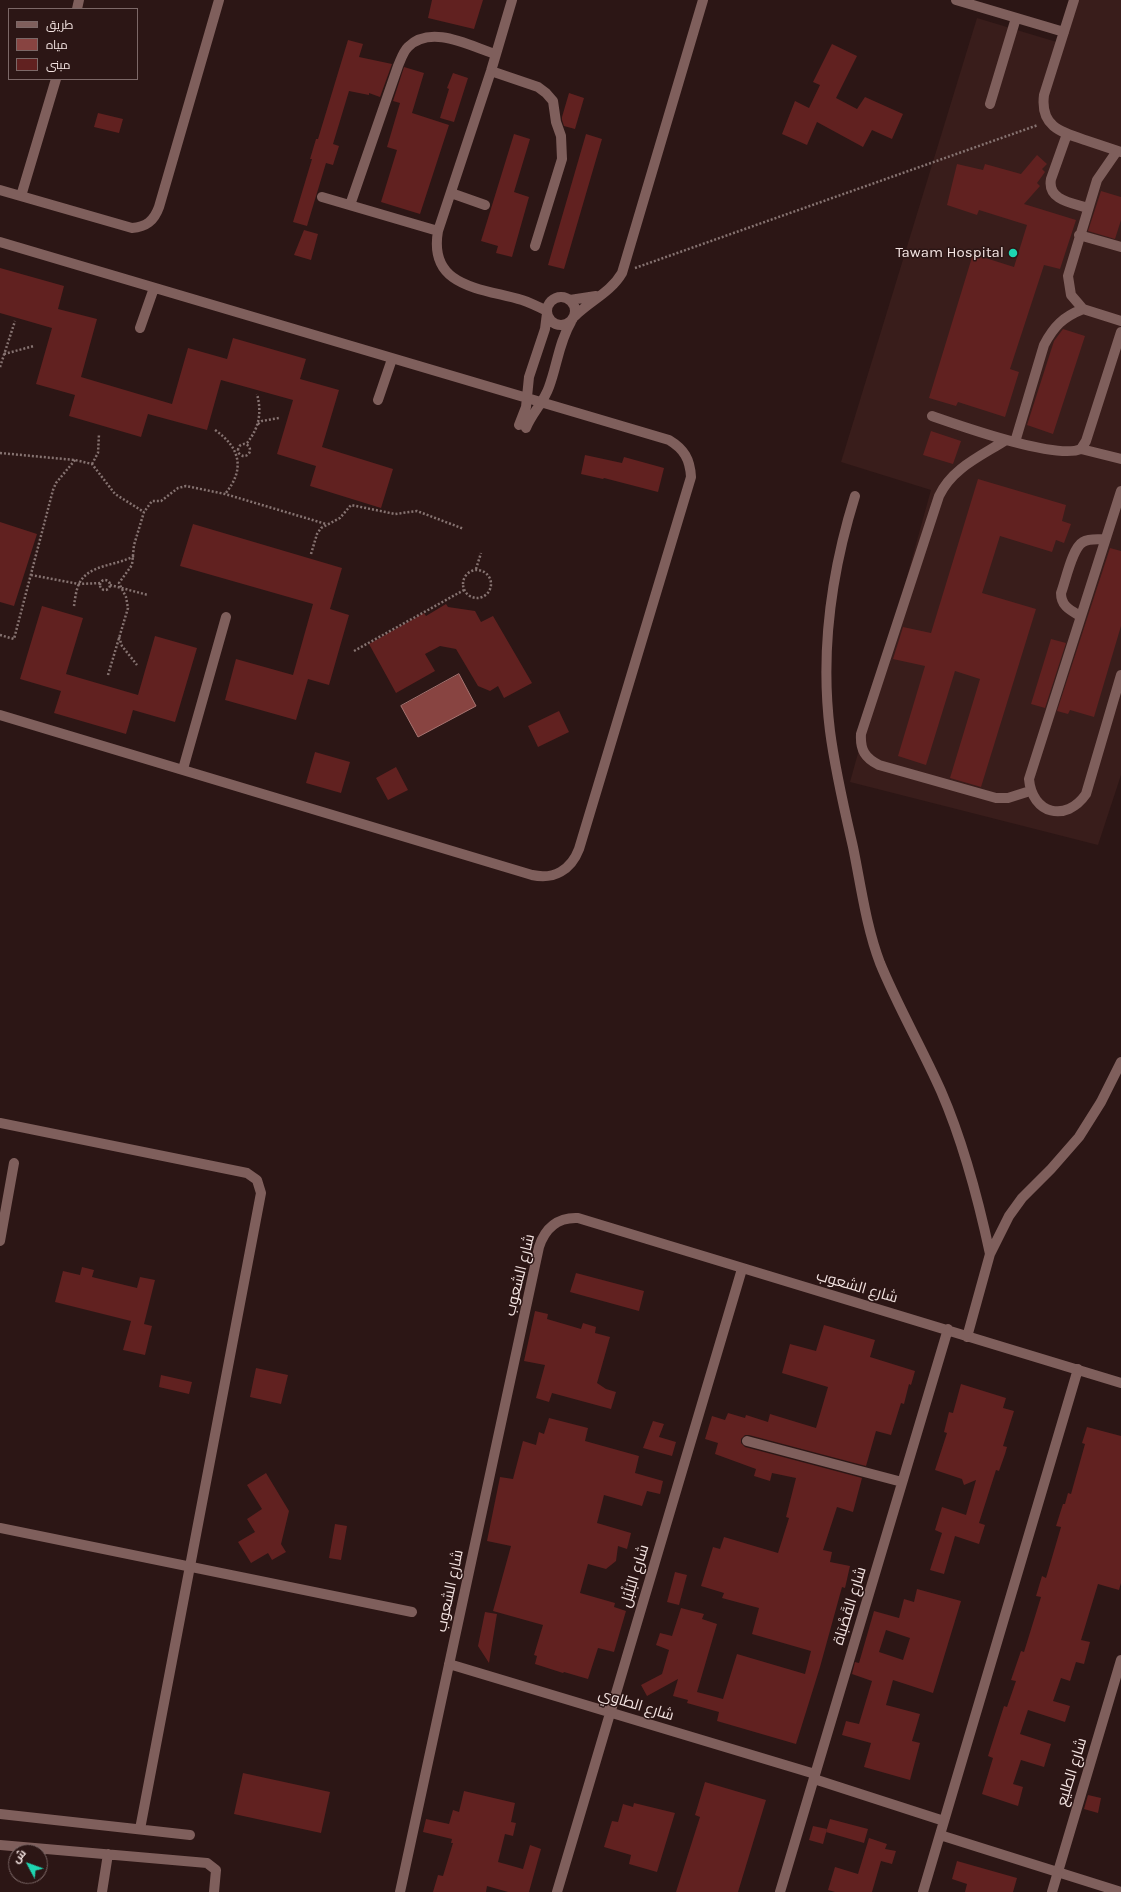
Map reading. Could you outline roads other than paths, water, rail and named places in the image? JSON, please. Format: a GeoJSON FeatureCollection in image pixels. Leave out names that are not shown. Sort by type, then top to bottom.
{"type":"FeatureCollection","features":[{"type":"Feature","properties":{"kind":"street"},"geometry":{"type":"LineString","coordinates":[[0,190],[132,228],[146,225],[152,220],[160,207],[219,0]]}},
{"type":"Feature","properties":{"kind":"street"},"geometry":{"type":"LineString","coordinates":[[512,0],[491,71],[438,231],[436,250],[440,262],[446,272],[455,280],[466,285],[524,301],[547,312],[552,322],[556,325],[566,324],[573,319],[617,281],[622,273],[703,0]]}},
{"type":"Feature","properties":{"kind":"street"},"geometry":{"type":"LineString","coordinates":[[956,0],[1064,32]]}},
{"type":"Feature","properties":{"kind":"street"},"geometry":{"type":"LineString","coordinates":[[1074,0],[1044,95],[1044,108],[1048,121],[1060,131],[1119,151],[1097,180],[1079,235],[1068,276],[1068,286],[1071,295],[1083,309],[1121,322]]}},
{"type":"Feature","properties":{"kind":"street"},"geometry":{"type":"LineString","coordinates":[[990,104],[1016,18]]}},
{"type":"Feature","properties":{"kind":"street"},"geometry":{"type":"LineString","coordinates":[[350,205],[398,66],[403,53],[408,46],[419,40],[430,37],[443,37],[495,54]]}},
{"type":"Feature","properties":{"kind":"street"},"geometry":{"type":"LineString","coordinates":[[491,71],[528,83],[546,93],[552,101],[556,122],[562,136],[562,159],[535,246]]}},
{"type":"Feature","properties":{"kind":"street"},"geometry":{"type":"LineString","coordinates":[[21,196],[56,80]]}},
{"type":"Feature","properties":{"kind":"street"},"geometry":{"type":"LineString","coordinates":[[1067,134],[1050,185],[1052,192],[1056,197],[1088,208]]}},
{"type":"Feature","properties":{"kind":"street"},"geometry":{"type":"LineString","coordinates":[[450,193],[486,205]]}},
{"type":"Feature","properties":{"kind":"street"},"geometry":{"type":"LineString","coordinates":[[322,197],[438,231]]}},
{"type":"Feature","properties":{"kind":"street"},"geometry":{"type":"LineString","coordinates":[[1079,235],[1121,247]]}},
{"type":"Feature","properties":{"kind":"street"},"geometry":{"type":"LineString","coordinates":[[0,242],[669,440],[679,446],[686,455],[690,465],[691,477],[579,849],[571,864],[561,872],[549,877],[532,875],[0,715]]}},
{"type":"Feature","properties":{"kind":"street"},"geometry":{"type":"LineString","coordinates":[[140,328],[154,288]]}},
{"type":"Feature","properties":{"kind":"street"},"geometry":{"type":"LineString","coordinates":[[524,301],[552,301],[561,297],[570,300],[602,294]]}},
{"type":"Feature","properties":{"kind":"street"},"geometry":{"type":"LineString","coordinates":[[552,301],[548,306],[545,329],[529,377],[528,399],[523,427],[549,387],[563,337],[573,319],[574,305],[570,300]]}},
{"type":"Feature","properties":{"kind":"street"},"geometry":{"type":"LineString","coordinates":[[1030,791],[1008,798],[985,796],[879,765],[870,761],[864,753],[861,744],[861,734],[939,496],[948,481],[960,469],[1010,441],[1044,345],[1049,335],[1056,325],[1083,309]]}},
{"type":"Feature","properties":{"kind":"street"},"geometry":{"type":"LineString","coordinates":[[1081,449],[1086,441],[1121,332]]}},
{"type":"Feature","properties":{"kind":"street"},"geometry":{"type":"LineString","coordinates":[[378,400],[392,359]]}},
{"type":"Feature","properties":{"kind":"street"},"geometry":{"type":"LineString","coordinates":[[932,416],[1010,441],[1064,452],[1081,449],[1121,460]]}},
{"type":"Feature","properties":{"kind":"street"},"geometry":{"type":"LineString","coordinates":[[1121,491],[1117,517],[1105,539],[1029,779],[1030,791],[1038,803],[1052,811],[1062,811],[1072,808],[1080,803],[1087,789],[1121,675]]}},
{"type":"Feature","properties":{"kind":"street"},"geometry":{"type":"LineString","coordinates":[[855,496],[838,554],[827,628],[827,699],[835,761],[871,936],[889,984],[924,1052],[958,1133],[982,1214],[990,1254]]}},
{"type":"Feature","properties":{"kind":"street"},"geometry":{"type":"LineString","coordinates":[[1080,616],[1063,604],[1061,599],[1064,586],[1077,548],[1082,542],[1105,539]]}},
{"type":"Feature","properties":{"kind":"street"},"geometry":{"type":"LineString","coordinates":[[182,769],[226,617]]}},
{"type":"Feature","properties":{"kind":"street"},"geometry":{"type":"LineString","coordinates":[[967,1337],[990,1254],[1009,1216],[1022,1198],[1066,1153],[1090,1120],[1121,1062]]}},
{"type":"Feature","properties":{"kind":"street"},"geometry":{"type":"LineString","coordinates":[[0,1124],[241,1172],[252,1176],[260,1186],[261,1200],[189,1566],[140,1830]]}},
{"type":"Feature","properties":{"kind":"street"},"geometry":{"type":"LineString","coordinates":[[0,1241],[14,1163]]}},
{"type":"Feature","properties":{"kind":"street","name":"شارع الشعوب"},"geometry":{"type":"LineString","coordinates":[[400,1892],[540,1247],[547,1230],[562,1220],[578,1218],[948,1329],[967,1337],[1121,1382]]}},
{"type":"Feature","properties":{"kind":"street","name":"شارع البُلْبُل"},"geometry":{"type":"LineString","coordinates":[[557,1892],[742,1268]]}},
{"type":"Feature","properties":{"kind":"street","name":"شارع القَصْبَاة"},"geometry":{"type":"LineString","coordinates":[[780,1892],[948,1329]]}},
{"type":"Feature","properties":{"kind":"street"},"geometry":{"type":"LineString","coordinates":[[923,1892],[1078,1369]]}},
{"type":"Feature","properties":{"kind":"street"},"geometry":{"type":"LineString","coordinates":[[747,1440],[902,1482]]}},
{"type":"Feature","properties":{"kind":"street"},"geometry":{"type":"LineString","coordinates":[[0,1528],[412,1612]]}},
{"type":"Feature","properties":{"kind":"street","name":"شارع الطليع"},"geometry":{"type":"LineString","coordinates":[[1052,1892],[1121,1660]]}},
{"type":"Feature","properties":{"kind":"street","name":"شارع الطاوي"},"geometry":{"type":"LineString","coordinates":[[449,1664],[814,1776],[944,1821]]}},
{"type":"Feature","properties":{"kind":"street"},"geometry":{"type":"LineString","coordinates":[[0,1814],[190,1835]]}},
{"type":"Feature","properties":{"kind":"street"},"geometry":{"type":"LineString","coordinates":[[940,1835],[1121,1892]]}},
{"type":"Feature","properties":{"kind":"street"},"geometry":{"type":"LineString","coordinates":[[0,1845],[207,1863],[216,1870],[214,1892]]}},
{"type":"Feature","properties":{"kind":"street"},"geometry":{"type":"LineString","coordinates":[[102,1892],[108,1854]]}},
{"type":"Feature","properties":{"kind":"water"},"geometry":{"type":"Polygon","coordinates":[[[459,674],[476,706],[418,737],[401,706],[459,674]]]}},
{"type":"Feature","properties":{"kind":"place","name":"Tawam Hospital"},"geometry":{"type":"Point","coordinates":[1013,253]}}]}
